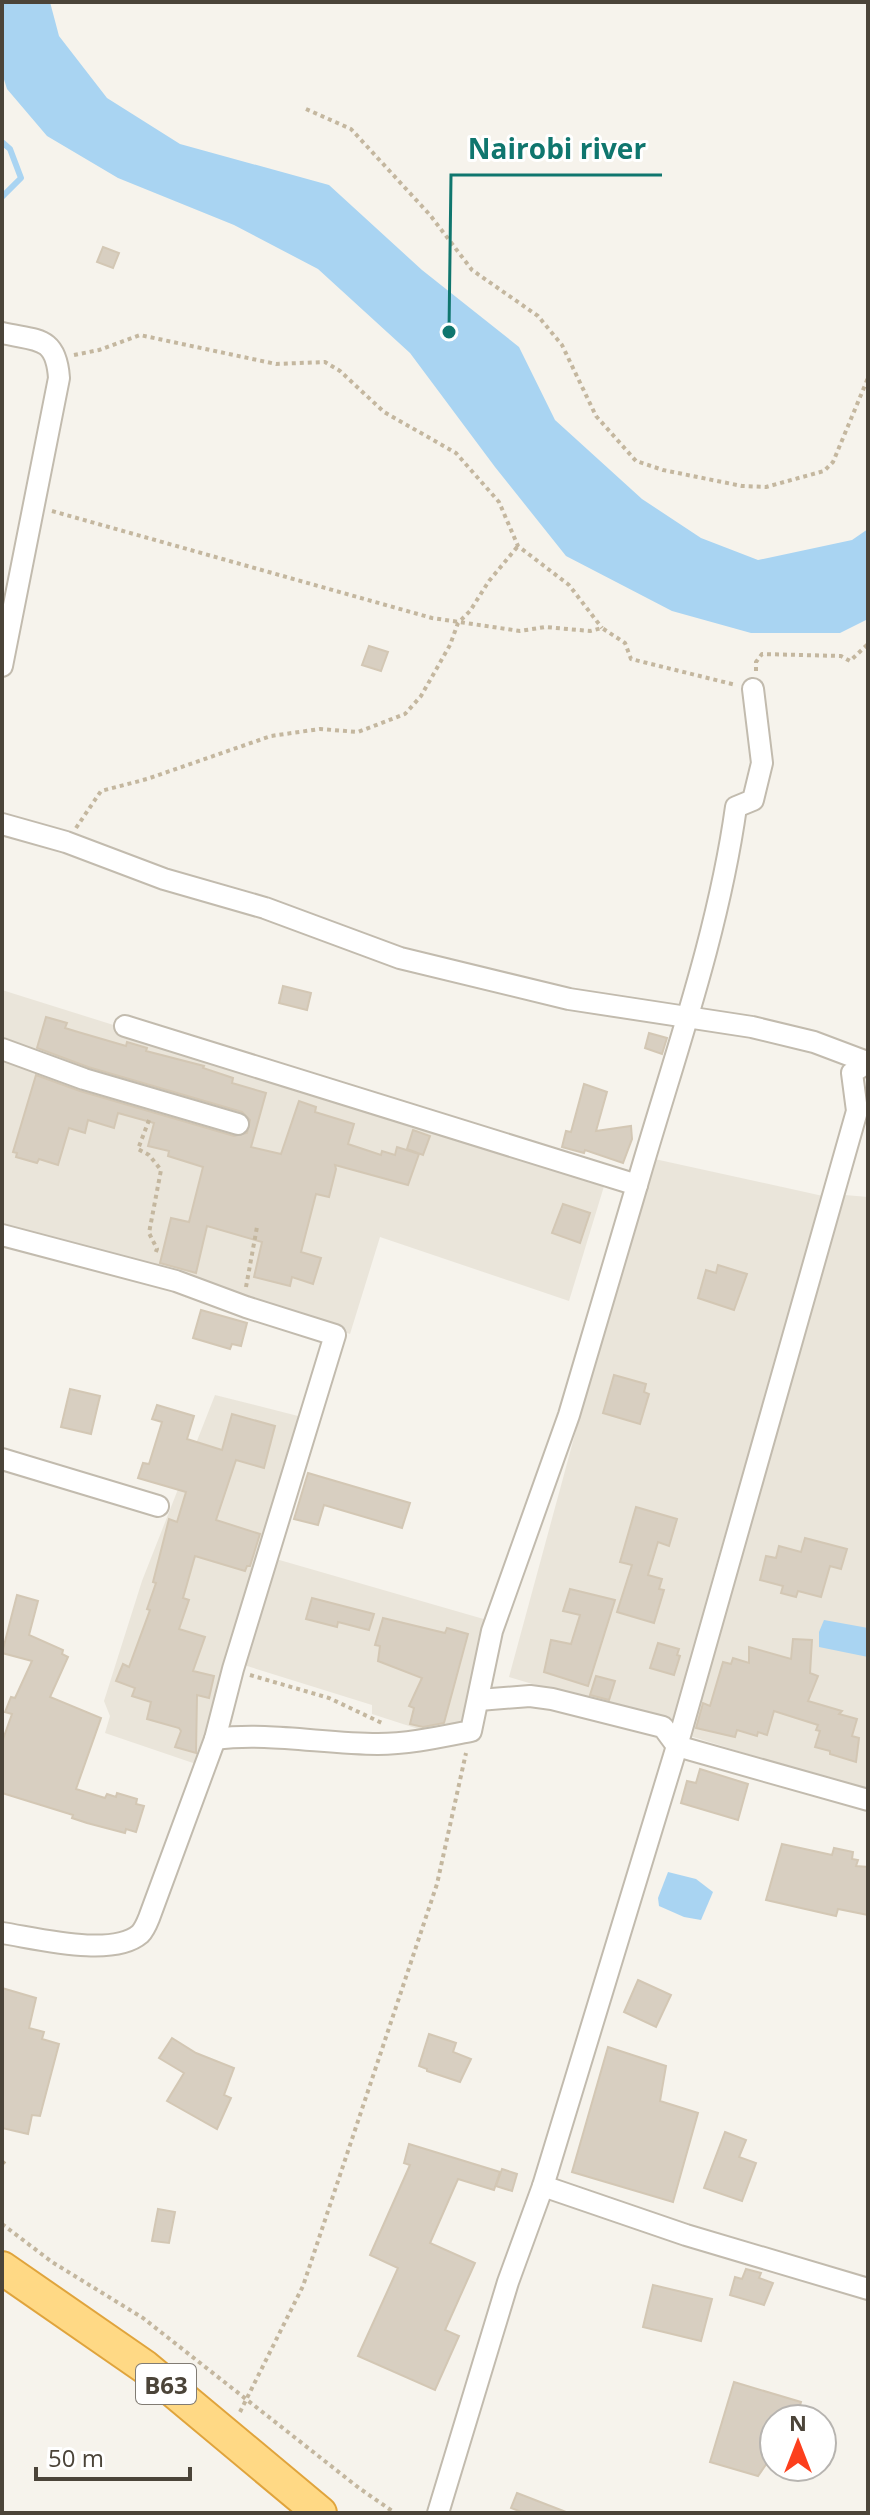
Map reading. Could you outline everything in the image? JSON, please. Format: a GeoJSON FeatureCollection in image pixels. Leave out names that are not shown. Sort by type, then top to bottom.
{"type":"FeatureCollection","features":[{"type":"Feature","properties":{"kind":"highway","name":"B63"},"geometry":{"type":"LineString","coordinates":[[2,2268],[145,2367],[320,2513]]}},
{"type":"Feature","properties":{"kind":"street"},"geometry":{"type":"LineString","coordinates":[[2,333],[42,341],[58,358],[59,378],[2,666]]}},
{"type":"Feature","properties":{"kind":"street"},"geometry":{"type":"LineString","coordinates":[[215,1739],[241,1736],[381,1744],[471,1731],[492,1631],[569,1415],[712,925],[736,807],[753,800],[762,763],[753,689]]}},
{"type":"Feature","properties":{"kind":"street"},"geometry":{"type":"LineString","coordinates":[[2,824],[66,842],[164,879],[265,908],[400,958],[569,999],[752,1027],[814,1042],[868,1062]]}},
{"type":"Feature","properties":{"kind":"street"},"geometry":{"type":"LineString","coordinates":[[125,1026],[637,1185]]}},
{"type":"Feature","properties":{"kind":"street"},"geometry":{"type":"LineString","coordinates":[[2,1049],[84,1079],[238,1124]]}},
{"type":"Feature","properties":{"kind":"street"},"geometry":{"type":"LineString","coordinates":[[438,2513],[508,2282],[543,2186],[677,1746],[857,1111],[852,1073],[868,1062]]}},
{"type":"Feature","properties":{"kind":"street"},"geometry":{"type":"LineString","coordinates":[[2,1235],[176,1281],[335,1335],[233,1669],[215,1739],[141,1933],[126,1941],[106,1945],[74,1944],[2,1933]]}},
{"type":"Feature","properties":{"kind":"street"},"geometry":{"type":"LineString","coordinates":[[2,1459],[158,1506]]}},
{"type":"Feature","properties":{"kind":"street"},"geometry":{"type":"LineString","coordinates":[[479,1700],[530,1696],[552,1699],[663,1727],[677,1746],[868,1800]]}},
{"type":"Feature","properties":{"kind":"street"},"geometry":{"type":"LineString","coordinates":[[543,2186],[686,2235],[868,2289]]}},
{"type":"Feature","properties":{"kind":"path"},"geometry":{"type":"LineString","coordinates":[[306,109],[351,129],[430,215],[472,270],[538,316],[562,345],[596,416],[636,461],[663,470],[742,486],[766,487],[824,471],[833,462],[868,378]]}},
{"type":"Feature","properties":{"kind":"path"},"geometry":{"type":"LineString","coordinates":[[58,358],[99,350],[140,335],[276,364],[325,362],[340,371],[384,412],[456,453],[499,502],[518,546],[569,585],[602,628],[625,643],[631,659],[710,681],[753,689],[756,662],[762,654],[841,656],[850,661],[868,644]]}},
{"type":"Feature","properties":{"kind":"path"},"geometry":{"type":"LineString","coordinates":[[33,505],[343,594],[458,623],[520,631],[545,627],[590,631],[602,628]]}},
{"type":"Feature","properties":{"kind":"path"},"geometry":{"type":"LineString","coordinates":[[66,842],[101,791],[147,779],[271,736],[320,729],[358,732],[405,714],[421,696],[450,645],[458,623],[518,546]]}},
{"type":"Feature","properties":{"kind":"path"},"geometry":{"type":"LineString","coordinates":[[150,1275],[157,1249],[149,1233],[161,1170],[149,1155],[138,1149],[157,1099]]}},
{"type":"Feature","properties":{"kind":"path"},"geometry":{"type":"LineString","coordinates":[[242,1305],[257,1227]]}},
{"type":"Feature","properties":{"kind":"path"},"geometry":{"type":"LineString","coordinates":[[233,1669],[329,1698],[385,1724]]}},
{"type":"Feature","properties":{"kind":"path"},"geometry":{"type":"LineString","coordinates":[[230,2437],[245,2399],[266,2365],[303,2286],[342,2172],[437,1884],[471,1731]]}},
{"type":"Feature","properties":{"kind":"path"},"geometry":{"type":"LineString","coordinates":[[2,2164],[7,2159]]}},
{"type":"Feature","properties":{"kind":"path"},"geometry":{"type":"LineString","coordinates":[[2,2224],[52,2262],[143,2318],[395,2513]]}},
{"type":"Feature","properties":{"kind":"shaded area"},"geometry":{"type":"Polygon","coordinates":[[[2,990],[605,1183],[569,1301],[380,1237],[350,1334],[2,1227],[2,990]]]}},
{"type":"Feature","properties":{"kind":"shaded area"},"geometry":{"type":"Polygon","coordinates":[[[650,1158],[823,1196],[712,1579],[676,1727],[509,1677],[650,1158]]]}},
{"type":"Feature","properties":{"kind":"shaded area"},"geometry":{"type":"Polygon","coordinates":[[[845,1195],[868,1197],[868,1792],[687,1735],[845,1195]]]}},
{"type":"Feature","properties":{"kind":"shaded area"},"geometry":{"type":"Polygon","coordinates":[[[215,1395],[302,1417],[196,1764],[105,1733],[110,1716],[104,1701],[142,1581],[215,1395]]]}},
{"type":"Feature","properties":{"kind":"shaded area"},"geometry":{"type":"Polygon","coordinates":[[[276,1559],[487,1620],[463,1730],[440,1736],[372,1714],[372,1705],[244,1665],[276,1559]]]}},
{"type":"Feature","properties":{"kind":"water"},"geometry":{"type":"Polygon","coordinates":[[[2,2],[50,2],[59,36],[107,98],[180,144],[329,185],[422,270],[519,347],[555,420],[642,499],[701,538],[758,560],[852,540],[868,529],[868,619],[840,633],[751,633],[672,611],[566,556],[410,353],[318,269],[234,225],[118,178],[47,136],[7,89],[2,73],[2,2]]]}},
{"type":"Feature","properties":{"kind":"water"},"geometry":{"type":"Polygon","coordinates":[[[824,1620],[868,1628],[868,1657],[819,1647],[819,1632],[824,1620]]]}},
{"type":"Feature","properties":{"kind":"water"},"geometry":{"type":"Polygon","coordinates":[[[668,1872],[696,1879],[713,1892],[701,1920],[684,1917],[659,1906],[658,1898],[668,1872]]]}},
{"type":"Feature","properties":{"kind":"building"},"geometry":{"type":"Polygon","coordinates":[[[103,247],[119,253],[113,268],[97,262],[103,247]]]}},
{"type":"Feature","properties":{"kind":"building"},"geometry":{"type":"Polygon","coordinates":[[[369,646],[388,652],[381,671],[362,665],[369,646]]]}},
{"type":"Feature","properties":{"kind":"building"},"geometry":{"type":"Polygon","coordinates":[[[283,986],[311,993],[307,1010],[279,1003],[283,986]]]}},
{"type":"Feature","properties":{"kind":"building"},"geometry":{"type":"Polygon","coordinates":[[[46,1017],[67,1023],[65,1028],[126,1046],[127,1042],[147,1048],[146,1051],[204,1066],[233,1078],[232,1083],[266,1093],[251,1147],[281,1154],[299,1101],[316,1107],[315,1112],[354,1124],[348,1144],[381,1155],[382,1151],[395,1155],[397,1147],[419,1154],[408,1185],[335,1165],[329,1197],[316,1194],[301,1252],[321,1258],[313,1284],[292,1277],[290,1286],[254,1277],[262,1242],[207,1226],[196,1273],[160,1263],[171,1218],[189,1222],[203,1167],[168,1156],[169,1151],[148,1146],[154,1123],[118,1113],[114,1128],[88,1120],[85,1133],[69,1128],[58,1165],[16,1157],[17,1153],[13,1152],[36,1075],[234,1136],[247,1133],[250,1120],[242,1112],[88,1067],[37,1048],[46,1017]]]}},
{"type":"Feature","properties":{"kind":"building"},"geometry":{"type":"Polygon","coordinates":[[[649,1033],[667,1038],[662,1054],[645,1048],[649,1033]]]}},
{"type":"Feature","properties":{"kind":"building"},"geometry":{"type":"Polygon","coordinates":[[[584,1084],[607,1092],[596,1131],[631,1126],[632,1139],[623,1163],[585,1150],[584,1153],[562,1147],[566,1131],[571,1132],[584,1084]]]}},
{"type":"Feature","properties":{"kind":"building"},"geometry":{"type":"Polygon","coordinates":[[[413,1130],[430,1136],[423,1155],[407,1149],[413,1130]]]}},
{"type":"Feature","properties":{"kind":"building"},"geometry":{"type":"Polygon","coordinates":[[[563,1204],[590,1213],[580,1243],[552,1233],[563,1204]]]}},
{"type":"Feature","properties":{"kind":"building"},"geometry":{"type":"Polygon","coordinates":[[[718,1265],[747,1274],[734,1310],[698,1298],[706,1270],[716,1273],[718,1265]]]}},
{"type":"Feature","properties":{"kind":"building"},"geometry":{"type":"Polygon","coordinates":[[[201,1310],[247,1323],[241,1346],[232,1344],[230,1349],[193,1338],[201,1310]]]}},
{"type":"Feature","properties":{"kind":"building"},"geometry":{"type":"Polygon","coordinates":[[[614,1375],[646,1384],[644,1392],[649,1394],[640,1424],[603,1413],[614,1375]]]}},
{"type":"Feature","properties":{"kind":"building"},"geometry":{"type":"Polygon","coordinates":[[[70,1389],[100,1396],[91,1434],[61,1427],[70,1389]]]}},
{"type":"Feature","properties":{"kind":"building"},"geometry":{"type":"Polygon","coordinates":[[[157,1405],[194,1416],[187,1439],[222,1450],[232,1414],[275,1426],[264,1468],[236,1460],[216,1520],[260,1534],[250,1566],[245,1571],[195,1556],[183,1598],[189,1600],[179,1629],[205,1637],[193,1671],[214,1676],[209,1698],[197,1695],[196,1753],[175,1747],[181,1731],[179,1728],[147,1719],[151,1702],[132,1696],[135,1688],[116,1681],[123,1664],[129,1667],[150,1610],[147,1609],[156,1583],[153,1582],[169,1519],[177,1522],[186,1492],[138,1478],[143,1463],[149,1464],[162,1422],[152,1419],[157,1405]]]}},
{"type":"Feature","properties":{"kind":"building"},"geometry":{"type":"Polygon","coordinates":[[[308,1473],[410,1503],[402,1528],[324,1505],[318,1525],[294,1519],[308,1473]]]}},
{"type":"Feature","properties":{"kind":"building"},"geometry":{"type":"Polygon","coordinates":[[[636,1507],[677,1519],[669,1546],[658,1542],[648,1575],[662,1579],[659,1589],[664,1590],[654,1623],[617,1612],[632,1565],[620,1562],[636,1507]]]}},
{"type":"Feature","properties":{"kind":"building"},"geometry":{"type":"Polygon","coordinates":[[[805,1538],[847,1549],[841,1569],[830,1566],[821,1597],[798,1591],[796,1597],[781,1593],[783,1586],[760,1580],[766,1556],[776,1558],[779,1546],[801,1552],[805,1538]]]}},
{"type":"Feature","properties":{"kind":"building"},"geometry":{"type":"Polygon","coordinates":[[[570,1589],[615,1600],[588,1686],[544,1672],[551,1640],[571,1644],[580,1615],[563,1611],[570,1589]]]}},
{"type":"Feature","properties":{"kind":"building"},"geometry":{"type":"Polygon","coordinates":[[[17,1595],[38,1601],[29,1635],[63,1650],[62,1654],[68,1657],[50,1697],[101,1718],[76,1789],[105,1798],[107,1794],[116,1797],[117,1793],[137,1799],[136,1804],[144,1806],[136,1832],[126,1829],[125,1833],[87,1823],[72,1818],[73,1815],[2,1793],[2,1742],[12,1714],[5,1712],[32,1661],[2,1653],[17,1595]]]}},
{"type":"Feature","properties":{"kind":"building"},"geometry":{"type":"Polygon","coordinates":[[[312,1598],[374,1614],[369,1630],[338,1622],[337,1627],[306,1619],[312,1598]]]}},
{"type":"Feature","properties":{"kind":"building"},"geometry":{"type":"Polygon","coordinates":[[[383,1618],[445,1633],[447,1628],[468,1634],[444,1723],[423,1727],[410,1724],[414,1708],[409,1706],[422,1678],[378,1661],[380,1646],[375,1645],[383,1618]]]}},
{"type":"Feature","properties":{"kind":"building"},"geometry":{"type":"Polygon","coordinates":[[[793,1639],[812,1640],[810,1673],[818,1676],[808,1701],[857,1719],[852,1736],[859,1738],[856,1762],[815,1747],[820,1731],[816,1730],[818,1725],[774,1711],[767,1735],[758,1732],[757,1736],[737,1730],[735,1737],[696,1728],[703,1703],[710,1706],[723,1662],[731,1664],[733,1658],[749,1663],[749,1647],[791,1659],[793,1639]]]}},
{"type":"Feature","properties":{"kind":"building"},"geometry":{"type":"Polygon","coordinates":[[[658,1643],[679,1649],[674,1675],[650,1668],[658,1643]]]}},
{"type":"Feature","properties":{"kind":"building"},"geometry":{"type":"Polygon","coordinates":[[[596,1676],[615,1681],[609,1700],[590,1695],[596,1676]]]}},
{"type":"Feature","properties":{"kind":"building"},"geometry":{"type":"Polygon","coordinates":[[[700,1769],[748,1784],[738,1820],[681,1803],[687,1781],[696,1783],[700,1769]]]}},
{"type":"Feature","properties":{"kind":"building"},"geometry":{"type":"Polygon","coordinates":[[[782,1844],[832,1855],[834,1848],[853,1852],[852,1859],[858,1860],[856,1866],[868,1867],[868,1915],[838,1909],[836,1916],[766,1900],[782,1844]]]}},
{"type":"Feature","properties":{"kind":"building"},"geometry":{"type":"Polygon","coordinates":[[[638,1980],[671,1995],[656,2027],[624,2012],[638,1980]]]}},
{"type":"Feature","properties":{"kind":"building"},"geometry":{"type":"Polygon","coordinates":[[[2,1988],[36,1998],[29,2028],[44,2032],[42,2039],[59,2044],[40,2116],[32,2115],[28,2134],[2,2128],[2,1988]]]}},
{"type":"Feature","properties":{"kind":"building"},"geometry":{"type":"Polygon","coordinates":[[[429,2034],[456,2043],[453,2052],[471,2059],[460,2082],[419,2066],[429,2034]]]}},
{"type":"Feature","properties":{"kind":"building"},"geometry":{"type":"Polygon","coordinates":[[[172,2038],[196,2053],[234,2068],[224,2095],[231,2098],[217,2129],[167,2101],[184,2073],[159,2058],[172,2038]]]}},
{"type":"Feature","properties":{"kind":"building"},"geometry":{"type":"Polygon","coordinates":[[[608,2047],[666,2066],[660,2101],[698,2113],[673,2202],[572,2172],[608,2047]]]}},
{"type":"Feature","properties":{"kind":"building"},"geometry":{"type":"Polygon","coordinates":[[[725,2132],[746,2140],[739,2157],[756,2163],[742,2201],[704,2188],[725,2132]]]}},
{"type":"Feature","properties":{"kind":"building"},"geometry":{"type":"Polygon","coordinates":[[[409,2144],[500,2172],[494,2190],[458,2179],[430,2243],[475,2263],[445,2330],[459,2336],[435,2390],[358,2356],[398,2268],[370,2255],[410,2165],[404,2163],[409,2144]]]}},
{"type":"Feature","properties":{"kind":"building"},"geometry":{"type":"Polygon","coordinates":[[[502,2169],[517,2174],[512,2191],[496,2186],[502,2169]]]}},
{"type":"Feature","properties":{"kind":"building"},"geometry":{"type":"Polygon","coordinates":[[[158,2209],[175,2212],[169,2243],[152,2241],[158,2209]]]}},
{"type":"Feature","properties":{"kind":"building"},"geometry":{"type":"Polygon","coordinates":[[[746,2269],[761,2273],[759,2278],[773,2283],[764,2305],[730,2295],[735,2277],[742,2279],[746,2269]]]}},
{"type":"Feature","properties":{"kind":"building"},"geometry":{"type":"Polygon","coordinates":[[[653,2285],[712,2299],[701,2341],[643,2327],[653,2285]]]}},
{"type":"Feature","properties":{"kind":"building"},"geometry":{"type":"Polygon","coordinates":[[[734,2382],[801,2402],[758,2403],[758,2476],[710,2462],[734,2382]]]}},
{"type":"Feature","properties":{"kind":"building"},"geometry":{"type":"Polygon","coordinates":[[[517,2493],[566,2513],[524,2513],[511,2508],[517,2493]]]}},
{"type":"Feature","properties":{"kind":"waterway"},"geometry":{"type":"LineString","coordinates":[[2,142],[10,149],[21,178],[2,197]]}},
{"type":"Feature","properties":{"kind":"place","name":"Nairobi river"},"geometry":{"type":"Point","coordinates":[449,332]}}]}
